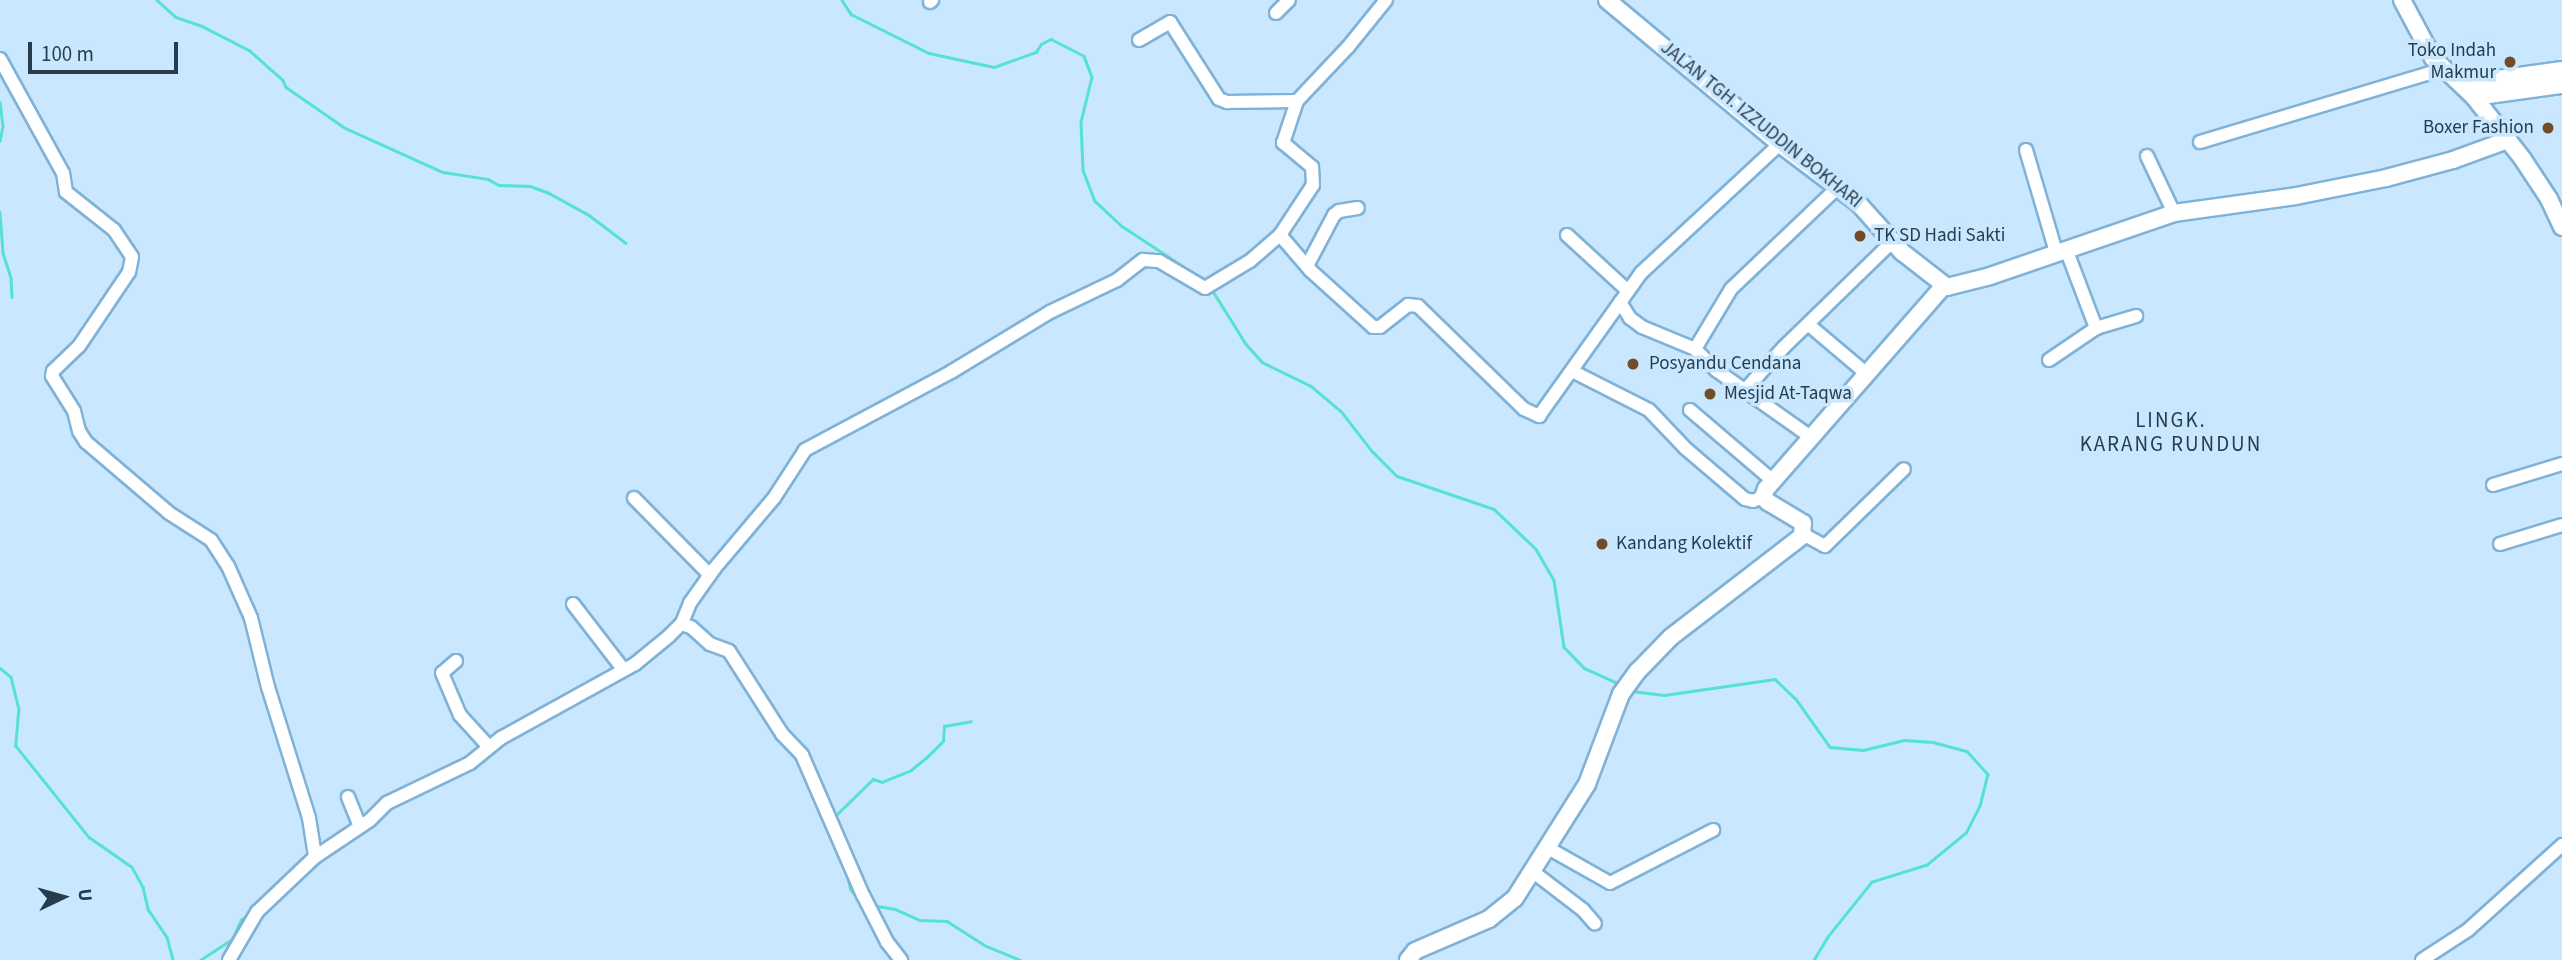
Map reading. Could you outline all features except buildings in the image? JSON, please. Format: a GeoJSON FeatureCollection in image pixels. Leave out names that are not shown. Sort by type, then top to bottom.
{"type":"FeatureCollection","features":[{"type":"Feature","properties":{"kind":"street"},"geometry":{"type":"LineString","coordinates":[[1276,13],[1289,0]]}},
{"type":"Feature","properties":{"kind":"street"},"geometry":{"type":"LineString","coordinates":[[229,960],[257,912],[315,857],[360,826],[387,803],[459,769],[489,747],[635,664],[681,624],[690,603],[774,498],[802,453],[831,435],[951,373],[1050,312],[1117,280],[1143,260],[1158,261],[1214,285],[1280,235],[1313,185],[1315,175],[1310,164],[1283,143],[1297,101],[1348,47],[1385,0]]}},
{"type":"Feature","properties":{"kind":"street","name":"JALAN TGH. IZZUDDIN BOKHARI"},"geometry":{"type":"LineString","coordinates":[[1606,0],[1867,212],[1892,242],[1944,286]]}},
{"type":"Feature","properties":{"kind":"street"},"geometry":{"type":"LineString","coordinates":[[2402,0],[2428,49],[2443,69],[2474,97],[2535,176],[2562,228]]}},
{"type":"Feature","properties":{"kind":"street"},"geometry":{"type":"LineString","coordinates":[[1139,40],[1170,22],[1219,99],[1227,102],[1297,101]]}},
{"type":"Feature","properties":{"kind":"street"},"geometry":{"type":"LineString","coordinates":[[0,59],[63,173],[66,192],[114,230],[132,257],[129,272],[79,346],[53,371],[55,384],[74,411],[79,431],[86,442],[170,513],[211,540],[228,566],[251,618],[268,687],[309,818],[315,857]]}},
{"type":"Feature","properties":{"kind":"street"},"geometry":{"type":"LineString","coordinates":[[2200,142],[2443,69]]}},
{"type":"Feature","properties":{"kind":"street"},"geometry":{"type":"LineString","coordinates":[[2461,84],[2562,70]]}},
{"type":"Feature","properties":{"kind":"street"},"geometry":{"type":"LineString","coordinates":[[2474,97],[2562,85]]}},
{"type":"Feature","properties":{"kind":"street"},"geometry":{"type":"LineString","coordinates":[[1572,371],[1649,410],[1685,448],[1745,499],[1753,501],[1763,497],[1773,481],[1944,286],[1990,276],[2174,213],[2295,196],[2386,178],[2453,160],[2508,140]]}},
{"type":"Feature","properties":{"kind":"street"},"geometry":{"type":"LineString","coordinates":[[1280,235],[1307,265],[1375,327],[1383,325],[1408,305],[1420,307],[1530,414],[1539,416],[1641,273],[1780,144]]}},
{"type":"Feature","properties":{"kind":"street"},"geometry":{"type":"LineString","coordinates":[[2026,150],[2061,250],[2096,328]]}},
{"type":"Feature","properties":{"kind":"street"},"geometry":{"type":"LineString","coordinates":[[2147,156],[2174,213]]}},
{"type":"Feature","properties":{"kind":"street"},"geometry":{"type":"LineString","coordinates":[[1696,349],[1731,289],[1837,188]]}},
{"type":"Feature","properties":{"kind":"street"},"geometry":{"type":"LineString","coordinates":[[1307,265],[1334,215],[1339,211],[1358,208]]}},
{"type":"Feature","properties":{"kind":"street"},"geometry":{"type":"LineString","coordinates":[[1567,235],[1623,297],[1630,318],[1642,327],[1696,349],[1745,390],[1812,438]]}},
{"type":"Feature","properties":{"kind":"street"},"geometry":{"type":"LineString","coordinates":[[1745,390],[1784,347],[1810,325],[1892,242]]}},
{"type":"Feature","properties":{"kind":"street"},"geometry":{"type":"LineString","coordinates":[[2049,360],[2096,328],[2136,316]]}},
{"type":"Feature","properties":{"kind":"street"},"geometry":{"type":"LineString","coordinates":[[1810,325],[1867,373]]}},
{"type":"Feature","properties":{"kind":"street"},"geometry":{"type":"LineString","coordinates":[[1690,410],[1773,481]]}},
{"type":"Feature","properties":{"kind":"street"},"geometry":{"type":"LineString","coordinates":[[2493,485],[2562,464]]}},
{"type":"Feature","properties":{"kind":"street"},"geometry":{"type":"LineString","coordinates":[[1763,497],[1773,506],[1800,521],[1803,534],[1825,546],[1904,470]]}},
{"type":"Feature","properties":{"kind":"street"},"geometry":{"type":"LineString","coordinates":[[634,498],[710,575]]}},
{"type":"Feature","properties":{"kind":"street"},"geometry":{"type":"LineString","coordinates":[[2500,544],[2562,525]]}},
{"type":"Feature","properties":{"kind":"street"},"geometry":{"type":"LineString","coordinates":[[1408,960],[1415,951],[1456,936],[1504,908],[1515,898],[1587,784],[1621,694],[1638,671],[1671,637],[1803,534]]}},
{"type":"Feature","properties":{"kind":"street"},"geometry":{"type":"LineString","coordinates":[[573,604],[623,669]]}},
{"type":"Feature","properties":{"kind":"street"},"geometry":{"type":"LineString","coordinates":[[681,624],[691,627],[710,644],[729,651],[782,734],[802,755],[863,895],[887,942],[901,960]]}},
{"type":"Feature","properties":{"kind":"street"},"geometry":{"type":"LineString","coordinates":[[456,661],[442,673],[460,715],[489,747]]}},
{"type":"Feature","properties":{"kind":"street"},"geometry":{"type":"LineString","coordinates":[[348,797],[360,826]]}},
{"type":"Feature","properties":{"kind":"street"},"geometry":{"type":"LineString","coordinates":[[1548,848],[1610,883],[1713,830]]}},
{"type":"Feature","properties":{"kind":"street"},"geometry":{"type":"LineString","coordinates":[[2422,960],[2468,930],[2562,845]]}},
{"type":"Feature","properties":{"kind":"street"},"geometry":{"type":"LineString","coordinates":[[1532,872],[1583,910],[1595,924]]}},
{"type":"Feature","properties":{"kind":"waterway"},"geometry":{"type":"LineString","coordinates":[[157,0],[176,17],[202,26],[249,50],[283,80],[286,87],[345,128],[443,172],[488,179],[499,185],[530,186],[549,193],[589,215],[626,243]]}},
{"type":"Feature","properties":{"kind":"waterway"},"geometry":{"type":"LineString","coordinates":[[842,0],[851,14],[929,53],[994,67],[1036,52],[1041,44],[1051,39],[1084,56],[1092,77],[1081,122],[1083,170],[1095,201],[1122,226],[1207,282]]}},
{"type":"Feature","properties":{"kind":"waterway"},"geometry":{"type":"LineString","coordinates":[[0,102],[3,126],[0,141]]}},
{"type":"Feature","properties":{"kind":"waterway"},"geometry":{"type":"LineString","coordinates":[[0,212],[3,253],[11,278],[12,297]]}},
{"type":"Feature","properties":{"kind":"waterway"},"geometry":{"type":"LineString","coordinates":[[1211,288],[1246,344],[1262,362],[1311,386],[1341,411],[1372,451],[1397,476],[1494,509],[1536,549],[1554,580],[1564,647],[1584,668],[1620,684]]}},
{"type":"Feature","properties":{"kind":"waterway"},"geometry":{"type":"LineString","coordinates":[[0,668],[11,677],[19,708],[16,746],[89,837],[132,867],[143,887],[148,909],[167,937],[173,960]]}},
{"type":"Feature","properties":{"kind":"waterway"},"geometry":{"type":"LineString","coordinates":[[1632,691],[1664,695],[1775,679],[1796,699],[1830,747],[1863,750],[1904,740],[1933,742],[1967,751],[1988,774],[1980,806],[1966,833],[1927,865],[1872,882],[1828,937],[1814,960]]}},
{"type":"Feature","properties":{"kind":"waterway"},"geometry":{"type":"LineString","coordinates":[[833,818],[873,779],[882,782],[911,770],[926,758],[943,741],[944,726],[971,721]]}},
{"type":"Feature","properties":{"kind":"waterway"},"geometry":{"type":"LineString","coordinates":[[829,831],[835,845]]}},
{"type":"Feature","properties":{"kind":"waterway"},"geometry":{"type":"LineString","coordinates":[[847,873],[851,890],[862,903]]}},
{"type":"Feature","properties":{"kind":"waterway"},"geometry":{"type":"LineString","coordinates":[[872,905],[895,909],[920,920],[947,921],[986,946],[1020,960]]}},
{"type":"Feature","properties":{"kind":"waterway"},"geometry":{"type":"LineString","coordinates":[[200,960],[232,939],[241,920],[252,911]]}},
{"type":"Feature","properties":{"kind":"place","name":"Toko Indah Makmur"},"geometry":{"type":"Point","coordinates":[2510,62]}},
{"type":"Feature","properties":{"kind":"place","name":"Boxer Fashion"},"geometry":{"type":"Point","coordinates":[2548,128]}},
{"type":"Feature","properties":{"kind":"place","name":"TK SD Hadi Sakti"},"geometry":{"type":"Point","coordinates":[1860,236]}},
{"type":"Feature","properties":{"kind":"place","name":"Posyandu Cendana"},"geometry":{"type":"Point","coordinates":[1633,364]}},
{"type":"Feature","properties":{"kind":"place","name":"Mesjid At-Taqwa"},"geometry":{"type":"Point","coordinates":[1710,394]}},
{"type":"Feature","properties":{"kind":"place","name":"Kandang Kolektif"},"geometry":{"type":"Point","coordinates":[1602,544]}},
{"type":"Feature","properties":{"kind":"district","name":"LINGK. KARANG RUNDUN"},"geometry":{"type":"Point","coordinates":[2171,432]}}]}
